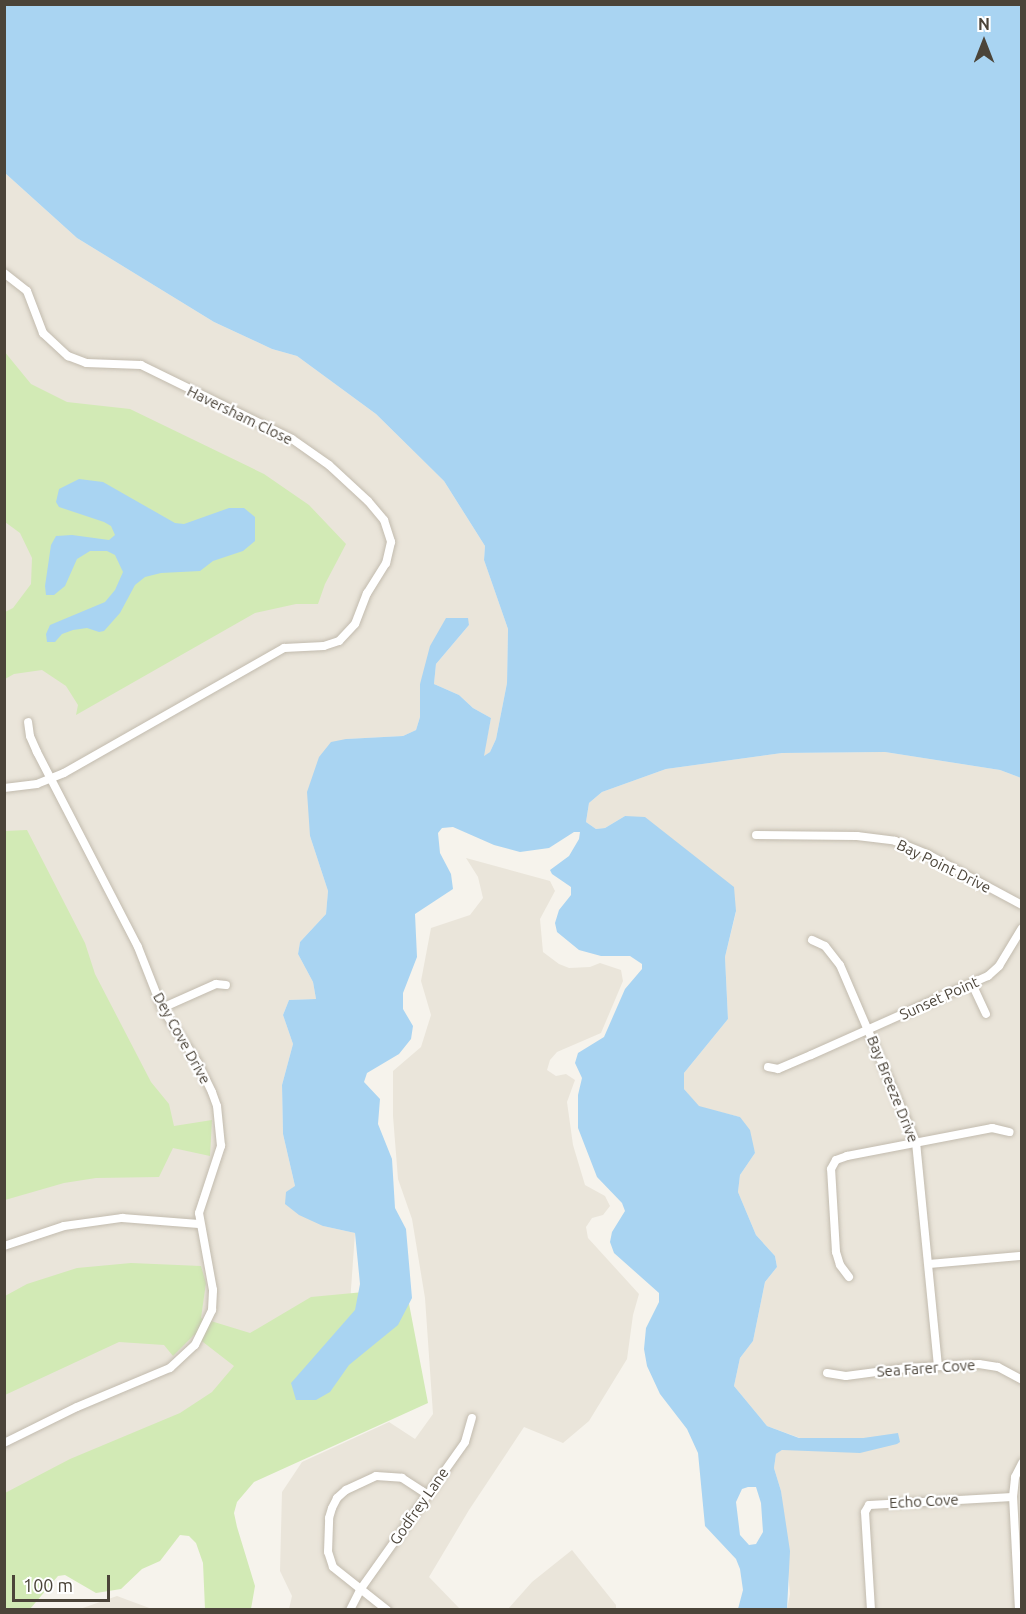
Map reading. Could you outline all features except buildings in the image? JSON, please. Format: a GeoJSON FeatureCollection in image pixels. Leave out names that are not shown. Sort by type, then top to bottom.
{"type":"FeatureCollection","features":[{"type":"Feature","properties":{"kind":"street","name":"Haversham Close"},"geometry":{"type":"LineString","coordinates":[[4,273],[27,291],[44,333],[68,356],[86,363],[129,363],[148,368],[292,439],[329,465],[368,501],[384,520],[391,542],[386,563],[373,581],[355,624],[345,637],[324,646],[284,648],[51,779],[24,787],[4,788]]}},
{"type":"Feature","properties":{"kind":"street","name":"Dey Cove Drive"},"geometry":{"type":"LineString","coordinates":[[4,1443],[77,1407],[170,1368],[188,1354],[204,1330],[212,1310],[212,1279],[199,1224],[202,1201],[221,1146],[218,1106],[198,1063],[162,1008],[138,947],[51,779],[30,736],[28,722]]}},
{"type":"Feature","properties":{"kind":"street","name":"Bay Point Drive"},"geometry":{"type":"LineString","coordinates":[[756,835],[857,836],[895,841],[927,854],[1022,904]]}},
{"type":"Feature","properties":{"kind":"street","name":"Sunset Point"},"geometry":{"type":"LineString","coordinates":[[768,1067],[778,1068],[972,984],[999,966],[1022,928]]}},
{"type":"Feature","properties":{"kind":"street","name":"Bay Breeze Drive"},"geometry":{"type":"LineString","coordinates":[[812,940],[825,946],[840,965],[915,1142],[938,1365]]}},
{"type":"Feature","properties":{"kind":"street"},"geometry":{"type":"LineString","coordinates":[[162,1008],[216,984],[226,985]]}},
{"type":"Feature","properties":{"kind":"street"},"geometry":{"type":"LineString","coordinates":[[972,984],[986,1014]]}},
{"type":"Feature","properties":{"kind":"street"},"geometry":{"type":"LineString","coordinates":[[849,1277],[840,1265],[836,1252],[831,1182],[833,1164],[847,1156],[992,1128],[1010,1132]]}},
{"type":"Feature","properties":{"kind":"street"},"geometry":{"type":"LineString","coordinates":[[4,1246],[64,1226],[122,1218],[199,1224]]}},
{"type":"Feature","properties":{"kind":"street"},"geometry":{"type":"LineString","coordinates":[[929,1264],[1020,1256]]}},
{"type":"Feature","properties":{"kind":"street","name":"Sea Farer Cove"},"geometry":{"type":"LineString","coordinates":[[827,1373],[846,1376],[938,1365],[988,1365],[1004,1370],[1022,1380]]}},
{"type":"Feature","properties":{"kind":"street","name":"Godfrey Lane"},"geometry":{"type":"LineString","coordinates":[[350,1610],[360,1590],[465,1442],[472,1418]]}},
{"type":"Feature","properties":{"kind":"street"},"geometry":{"type":"LineString","coordinates":[[1019,1610],[1012,1497],[1015,1477],[1022,1463]]}},
{"type":"Feature","properties":{"kind":"street"},"geometry":{"type":"LineString","coordinates":[[387,1610],[337,1573],[330,1561],[328,1518],[337,1498],[356,1485],[376,1476],[387,1475],[402,1478],[427,1494]]}},
{"type":"Feature","properties":{"kind":"street","name":"Echo Cove"},"geometry":{"type":"LineString","coordinates":[[871,1610],[864,1505],[1012,1497]]}},
{"type":"Feature","properties":{"kind":"shaded area"},"geometry":{"type":"Polygon","coordinates":[[[5,173],[77,238],[214,322],[272,349],[297,356],[376,414],[444,481],[485,546],[484,560],[508,629],[507,683],[496,739],[490,752],[483,757],[491,718],[473,708],[459,695],[434,684],[436,664],[469,625],[467,618],[420,684],[420,717],[416,730],[403,736],[346,739],[310,836],[328,891],[326,914],[300,942],[298,954],[313,982],[316,999],[289,1000],[283,1015],[293,1044],[282,1085],[283,1134],[295,1186],[323,1226],[355,1233],[350,1303],[271,1372],[5,1517],[5,173]]]}},
{"type":"Feature","properties":{"kind":"shaded area"},"geometry":{"type":"Polygon","coordinates":[[[885,752],[1000,770],[1021,778],[1021,1609],[787,1609],[790,1594],[781,1491],[774,1468],[776,1454],[782,1450],[898,1433],[863,1438],[800,1438],[767,1426],[734,1386],[740,1358],[753,1341],[765,1282],[777,1267],[775,1256],[756,1235],[738,1192],[740,1175],[755,1153],[740,1117],[699,1107],[684,1089],[684,1073],[728,1019],[725,957],[736,912],[625,816],[605,828],[596,829],[586,822],[589,803],[602,792],[666,769],[782,753],[885,752]]]}},
{"type":"Feature","properties":{"kind":"shaded area"},"geometry":{"type":"Polygon","coordinates":[[[466,858],[550,881],[555,891],[540,919],[543,952],[559,964],[569,968],[590,967],[600,963],[621,970],[623,981],[601,1033],[557,1052],[550,1060],[547,1070],[556,1076],[566,1074],[575,1080],[567,1102],[573,1145],[585,1185],[605,1196],[610,1206],[603,1215],[592,1218],[586,1227],[588,1238],[639,1294],[633,1315],[627,1359],[589,1421],[563,1443],[524,1427],[469,1510],[429,1577],[460,1609],[289,1609],[292,1596],[280,1571],[282,1492],[302,1462],[389,1422],[415,1439],[433,1414],[425,1298],[412,1219],[398,1179],[393,1116],[393,1071],[421,1047],[431,1015],[421,981],[431,928],[470,915],[483,898],[478,877],[466,858]]]}},
{"type":"Feature","properties":{"kind":"shaded area"},"geometry":{"type":"Polygon","coordinates":[[[572,1550],[616,1605],[616,1609],[508,1609],[532,1582],[572,1550]]]}},
{"type":"Feature","properties":{"kind":"shaded area"},"geometry":{"type":"Polygon","coordinates":[[[117,1596],[152,1609],[80,1609],[117,1596]]]}},
{"type":"Feature","properties":{"kind":"green space"},"geometry":{"type":"Polygon","coordinates":[[[4,351],[31,384],[67,402],[130,409],[264,474],[309,505],[346,544],[325,584],[318,604],[296,604],[255,613],[76,715],[78,705],[66,686],[42,670],[14,674],[5,679],[5,612],[13,608],[31,584],[32,558],[20,533],[5,522],[4,351]]]}},
{"type":"Feature","properties":{"kind":"green space"},"geometry":{"type":"Polygon","coordinates":[[[27,830],[85,943],[95,974],[151,1082],[169,1104],[174,1126],[212,1120],[210,1156],[173,1148],[159,1177],[96,1178],[64,1183],[5,1200],[5,831],[27,830]]]}},
{"type":"Feature","properties":{"kind":"green space"},"geometry":{"type":"Polygon","coordinates":[[[131,1263],[201,1266],[206,1283],[201,1318],[250,1333],[311,1297],[406,1288],[428,1403],[254,1482],[237,1502],[234,1513],[255,1586],[251,1609],[205,1609],[203,1563],[196,1543],[189,1536],[180,1535],[160,1561],[142,1569],[121,1589],[96,1593],[65,1575],[58,1576],[30,1609],[5,1610],[5,1493],[70,1459],[180,1413],[212,1392],[234,1366],[194,1335],[173,1356],[164,1345],[119,1342],[5,1395],[5,1296],[27,1284],[77,1268],[131,1263]]]}},
{"type":"Feature","properties":{"kind":"water"},"geometry":{"type":"Polygon","coordinates":[[[5,4],[1021,5],[1021,778],[1000,770],[885,752],[782,753],[666,769],[602,792],[589,803],[586,822],[596,829],[605,828],[625,816],[645,817],[734,887],[736,911],[725,957],[728,1019],[684,1073],[684,1089],[699,1106],[740,1117],[750,1130],[755,1153],[740,1175],[738,1192],[756,1235],[775,1256],[777,1267],[765,1282],[753,1341],[740,1358],[734,1386],[767,1426],[799,1438],[863,1438],[898,1433],[900,1442],[897,1444],[860,1453],[782,1450],[776,1454],[774,1468],[781,1491],[790,1551],[787,1609],[738,1609],[743,1590],[740,1569],[736,1559],[705,1526],[698,1453],[687,1429],[660,1394],[647,1366],[644,1349],[646,1328],[659,1302],[659,1293],[614,1253],[610,1242],[612,1232],[625,1211],[622,1203],[597,1177],[578,1128],[578,1095],[582,1078],[575,1063],[578,1053],[604,1037],[625,989],[642,969],[642,964],[630,956],[601,956],[579,950],[557,932],[555,923],[559,910],[571,895],[571,887],[552,874],[550,870],[569,856],[579,839],[580,832],[574,832],[549,848],[520,852],[494,845],[453,827],[442,828],[438,833],[440,853],[451,874],[453,889],[415,914],[417,957],[403,993],[403,1009],[413,1026],[411,1039],[399,1054],[367,1073],[364,1082],[380,1099],[378,1124],[392,1159],[395,1208],[406,1229],[412,1298],[398,1325],[349,1365],[330,1392],[316,1400],[296,1400],[291,1383],[355,1310],[360,1284],[355,1233],[323,1226],[299,1215],[285,1204],[286,1192],[295,1186],[283,1134],[282,1085],[293,1044],[283,1015],[289,1000],[316,999],[313,982],[298,954],[300,942],[326,914],[328,891],[310,836],[307,792],[319,757],[331,742],[403,736],[416,730],[420,717],[420,684],[430,646],[446,618],[468,618],[469,625],[436,664],[434,684],[459,695],[473,708],[491,718],[484,756],[490,752],[496,739],[507,683],[508,629],[484,560],[485,546],[444,481],[376,414],[297,356],[272,349],[214,322],[77,238],[5,173],[5,4]],[[756,1487],[742,1489],[736,1502],[740,1535],[749,1545],[756,1544],[763,1532],[761,1503],[756,1487]]]}},
{"type":"Feature","properties":{"kind":"water"},"geometry":{"type":"Polygon","coordinates":[[[79,479],[103,482],[175,523],[184,524],[229,508],[244,508],[255,517],[255,541],[243,551],[213,561],[200,571],[161,573],[145,577],[135,585],[120,613],[104,631],[99,632],[87,628],[73,630],[62,634],[55,642],[47,642],[46,634],[50,625],[105,602],[115,590],[123,572],[115,555],[107,551],[90,551],[77,559],[65,586],[54,595],[46,595],[45,586],[51,545],[56,536],[72,535],[109,540],[115,535],[111,526],[104,522],[59,507],[56,502],[59,489],[79,479]]]}}]}
